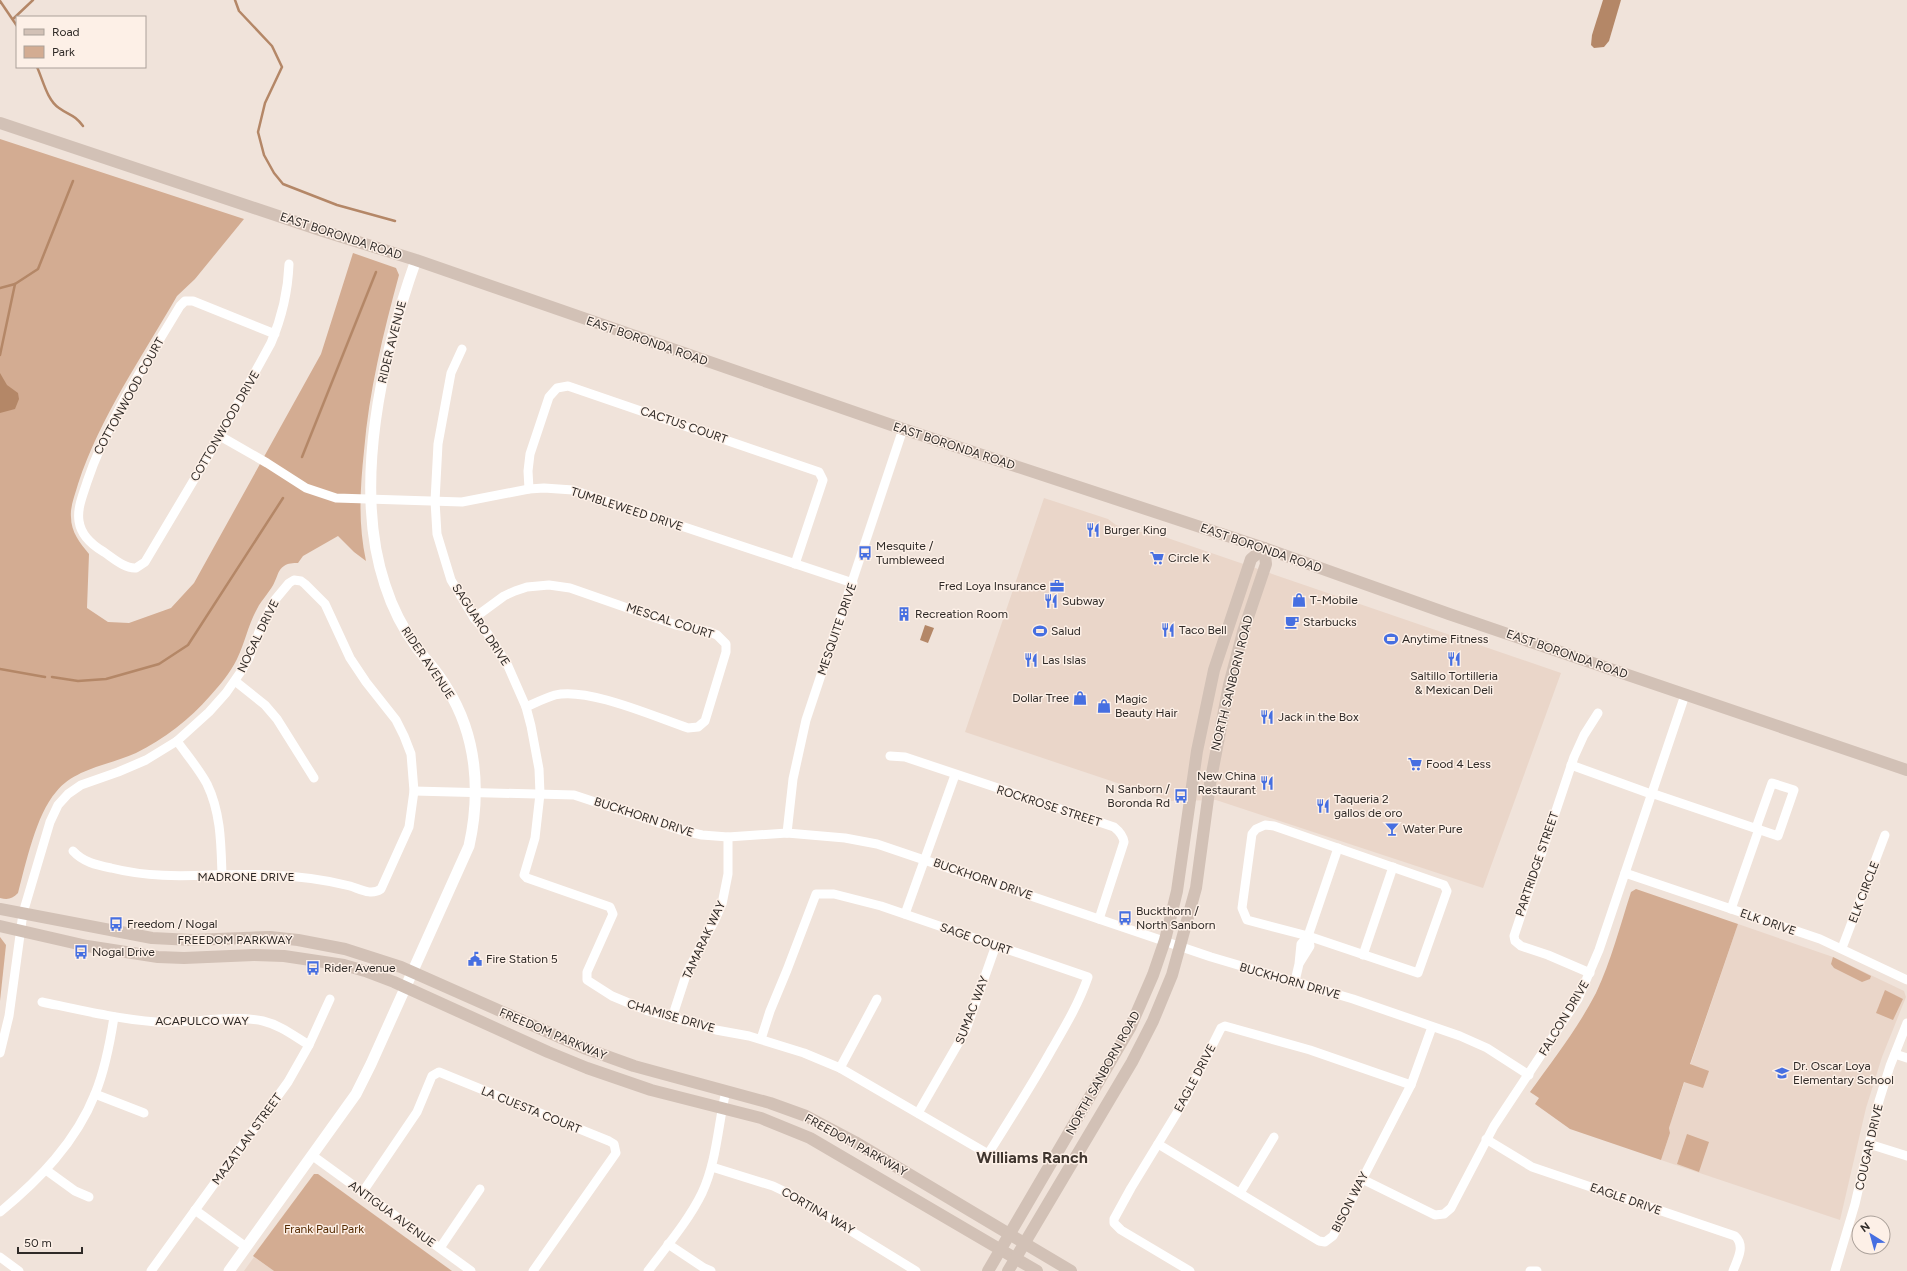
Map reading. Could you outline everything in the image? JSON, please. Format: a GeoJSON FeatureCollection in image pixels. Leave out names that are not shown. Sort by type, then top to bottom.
{"type":"FeatureCollection","features":[{"type":"Feature","properties":{"kind":"main road","name":"EAST BORONDA ROAD"},"geometry":{"type":"LineString","coordinates":[[0,124],[323,231],[416,260],[903,429],[1264,548],[1685,695],[1907,770]]}},
{"type":"Feature","properties":{"kind":"main road","name":"NORTH SANBORN ROAD"},"geometry":{"type":"LineString","coordinates":[[988,1271],[1090,1100],[1130,1028],[1143,1000],[1165,940],[1182,862],[1198,751],[1214,670],[1251,559],[1264,548]]}},
{"type":"Feature","properties":{"kind":"main road","name":"NORTH SANBORN ROAD"},"geometry":{"type":"LineString","coordinates":[[1008,1271],[1132,1062],[1163,998],[1181,946],[1196,888],[1218,734],[1243,632],[1266,564],[1264,548]]}},
{"type":"Feature","properties":{"kind":"main road","name":"FREEDOM PARKWAY"},"geometry":{"type":"LineString","coordinates":[[0,909],[152,938],[192,940],[270,937],[298,940],[356,952],[413,972],[590,1051],[634,1066],[785,1107],[827,1126],[1071,1271]]}},
{"type":"Feature","properties":{"kind":"main road","name":"FREEDOM PARKWAY"},"geometry":{"type":"LineString","coordinates":[[0,926],[94,947],[158,957],[184,958],[254,955],[284,956],[344,966],[372,974],[406,987],[548,1052],[587,1068],[651,1090],[779,1124],[810,1138],[1037,1271]]}},
{"type":"Feature","properties":{"kind":"street","name":"RIDER AVENUE"},"geometry":{"type":"LineString","coordinates":[[229,1271],[313,1156],[356,1094],[413,972],[469,846],[474,825],[476,792],[471,748],[467,731],[455,702],[440,677],[410,637],[396,612],[385,586],[374,542],[370,500],[374,438],[382,382],[398,314],[416,260]]}},
{"type":"Feature","properties":{"kind":"street","name":"COTTONWOOD DRIVE"},"geometry":{"type":"LineString","coordinates":[[128,567],[136,568],[145,562],[220,436],[275,334],[286,298],[289,264]]}},
{"type":"Feature","properties":{"kind":"street","name":"COTTONWOOD COURT"},"geometry":{"type":"LineString","coordinates":[[128,567],[99,549],[86,538],[79,520],[80,505],[95,459],[105,436],[180,306],[185,301],[194,301],[275,334]]}},
{"type":"Feature","properties":{"kind":"street","name":"SAGUARO DRIVE"},"geometry":{"type":"LineString","coordinates":[[462,349],[451,373],[438,444],[435,501],[437,534],[443,559],[451,580],[474,618],[498,649],[508,666],[526,707],[537,754],[540,794]]}},
{"type":"Feature","properties":{"kind":"street","name":"CACTUS COURT"},"geometry":{"type":"LineString","coordinates":[[529,489],[528,471],[530,454],[549,397],[557,388],[568,386],[819,472],[823,480],[795,564]]}},
{"type":"Feature","properties":{"kind":"street","name":"MESQUITE DRIVE"},"geometry":{"type":"LineString","coordinates":[[787,833],[793,779],[806,720],[853,583],[903,429]]}},
{"type":"Feature","properties":{"kind":"street","name":"TUMBLEWEED DRIVE"},"geometry":{"type":"LineString","coordinates":[[220,436],[267,463],[306,488],[336,498],[462,502],[529,489],[558,489],[588,494],[853,583]]}},
{"type":"Feature","properties":{"kind":"street","name":"NOGAL DRIVE"},"geometry":{"type":"LineString","coordinates":[[0,1053],[9,1016],[23,913],[50,822],[58,805],[68,794],[81,785],[146,760],[177,741],[209,712],[235,682],[249,658],[269,608],[289,583],[297,580]]}},
{"type":"Feature","properties":{"kind":"street","name":"MADRONE DRIVE"},"geometry":{"type":"LineString","coordinates":[[73,851],[82,859],[94,864],[135,874],[169,877],[264,875],[303,878],[337,883],[368,892],[378,891],[384,885],[409,827],[414,791],[411,754],[400,727],[350,658],[325,604],[310,588],[301,581],[297,580]]}},
{"type":"Feature","properties":{"kind":"street","name":"MESCAL COURT"},"geometry":{"type":"LineString","coordinates":[[474,618],[504,596],[515,591],[527,587],[548,585],[570,588],[676,625],[710,632],[717,635],[726,644],[726,652],[705,721],[698,727],[688,728],[601,698],[585,695],[555,695],[526,707]]}},
{"type":"Feature","properties":{"kind":"street"},"geometry":{"type":"LineString","coordinates":[[235,682],[265,705],[277,719],[314,778]]}},
{"type":"Feature","properties":{"kind":"street","name":"FALCON DRIVE"},"geometry":{"type":"LineString","coordinates":[[1362,1179],[1435,1215],[1441,1216],[1452,1205],[1486,1138],[1573,1008],[1590,973],[1685,695]]}},
{"type":"Feature","properties":{"kind":"street","name":"PARTRIDGE STREET"},"geometry":{"type":"LineString","coordinates":[[1590,973],[1548,955],[1521,946],[1517,943],[1514,936],[1571,765],[1580,742],[1598,713]]}},
{"type":"Feature","properties":{"kind":"street"},"geometry":{"type":"LineString","coordinates":[[177,741],[207,784],[216,809],[220,828],[222,876]]}},
{"type":"Feature","properties":{"kind":"street","name":"ROCKROSE STREET"},"geometry":{"type":"LineString","coordinates":[[890,756],[905,757],[1114,827],[1123,837],[1124,842],[1099,919]]}},
{"type":"Feature","properties":{"kind":"street"},"geometry":{"type":"LineString","coordinates":[[1571,765],[1758,828],[1778,836],[1794,790],[1772,783],[1758,828],[1731,909]]}},
{"type":"Feature","properties":{"kind":"street"},"geometry":{"type":"LineString","coordinates":[[905,914],[955,775]]}},
{"type":"Feature","properties":{"kind":"street","name":"BUCKHORN DRIVE"},"geometry":{"type":"LineString","coordinates":[[414,791],[574,795],[691,834],[728,837],[787,833],[861,840],[1165,940],[1232,964],[1295,981],[1432,1026],[1488,1048],[1528,1074]]}},
{"type":"Feature","properties":{"kind":"street","name":"CHAMISE DRIVE"},"geometry":{"type":"LineString","coordinates":[[540,794],[534,838],[524,875],[527,878],[610,908],[613,914],[587,972],[587,980],[627,1004],[672,1018],[761,1039],[804,1053],[840,1068],[988,1154]]}},
{"type":"Feature","properties":{"kind":"street"},"geometry":{"type":"LineString","coordinates":[[1268,825],[1338,848],[1443,884],[1447,891],[1418,974],[1308,936],[1250,921],[1244,916],[1242,908],[1252,834],[1259,827],[1268,825]]}},
{"type":"Feature","properties":{"kind":"street","name":"ELK CIRCLE"},"geometry":{"type":"LineString","coordinates":[[1842,948],[1885,835]]}},
{"type":"Feature","properties":{"kind":"street","name":"TAMARAK WAY"},"geometry":{"type":"LineString","coordinates":[[672,1018],[690,965],[716,920],[722,904],[728,874],[728,837]]}},
{"type":"Feature","properties":{"kind":"street"},"geometry":{"type":"LineString","coordinates":[[1295,981],[1299,964],[1310,946],[1308,936],[1338,848]]}},
{"type":"Feature","properties":{"kind":"street"},"geometry":{"type":"LineString","coordinates":[[1363,955],[1393,867]]}},
{"type":"Feature","properties":{"kind":"street","name":"ELK DRIVE"},"geometry":{"type":"LineString","coordinates":[[1625,873],[1842,948],[1907,980]]}},
{"type":"Feature","properties":{"kind":"street","name":"SAGE COURT"},"geometry":{"type":"LineString","coordinates":[[761,1039],[770,1011],[816,894],[834,894],[851,897],[1088,977],[1078,1002],[1065,1026],[1033,1082],[988,1154]]}},
{"type":"Feature","properties":{"kind":"street","name":"SUMAC WAY"},"geometry":{"type":"LineString","coordinates":[[918,1113],[966,1030],[996,946]]}},
{"type":"Feature","properties":{"kind":"street","name":"MAZATLAN STREET"},"geometry":{"type":"LineString","coordinates":[[151,1271],[288,1082],[309,1045],[330,999]]}},
{"type":"Feature","properties":{"kind":"street"},"geometry":{"type":"LineString","coordinates":[[840,1068],[877,999]]}},
{"type":"Feature","properties":{"kind":"street","name":"ACAPULCO WAY"},"geometry":{"type":"LineString","coordinates":[[42,1002],[114,1017],[157,1022],[192,1022],[232,1019],[263,1022],[278,1027],[309,1045]]}},
{"type":"Feature","properties":{"kind":"street"},"geometry":{"type":"LineString","coordinates":[[0,1212],[30,1188],[46,1170],[82,1121],[95,1094],[110,1041],[114,1017]]}},
{"type":"Feature","properties":{"kind":"street","name":"COUGAR DRIVE"},"geometry":{"type":"LineString","coordinates":[[1835,1271],[1855,1204],[1879,1101],[1907,1024]]}},
{"type":"Feature","properties":{"kind":"street","name":"EAGLE DRIVE"},"geometry":{"type":"LineString","coordinates":[[1190,1271],[1121,1230],[1114,1223],[1117,1211],[1196,1080],[1218,1031],[1225,1026],[1303,1047],[1411,1085]]}},
{"type":"Feature","properties":{"kind":"street","name":"BISON WAY"},"geometry":{"type":"LineString","coordinates":[[1158,1144],[1319,1241],[1325,1242],[1333,1236],[1411,1085],[1432,1026]]}},
{"type":"Feature","properties":{"kind":"street"},"geometry":{"type":"LineString","coordinates":[[1895,1054],[1907,1058]]}},
{"type":"Feature","properties":{"kind":"street","name":"LA CUESTA COURT"},"geometry":{"type":"LineString","coordinates":[[362,1193],[417,1112],[432,1076],[439,1072],[614,1144],[616,1153],[533,1271]]}},
{"type":"Feature","properties":{"kind":"street"},"geometry":{"type":"LineString","coordinates":[[648,1271],[696,1205],[702,1192],[712,1167],[726,1091]]}},
{"type":"Feature","properties":{"kind":"street"},"geometry":{"type":"LineString","coordinates":[[95,1094],[144,1113]]}},
{"type":"Feature","properties":{"kind":"street"},"geometry":{"type":"LineString","coordinates":[[1240,1193],[1274,1136]]}},
{"type":"Feature","properties":{"kind":"street","name":"EAGLE DRIVE"},"geometry":{"type":"LineString","coordinates":[[1486,1138],[1532,1166],[1735,1236],[1739,1240],[1741,1247],[1734,1271]]}},
{"type":"Feature","properties":{"kind":"street"},"geometry":{"type":"LineString","coordinates":[[1868,1144],[1907,1156]]}},
{"type":"Feature","properties":{"kind":"street","name":"ANTIGUA AVENUE"},"geometry":{"type":"LineString","coordinates":[[313,1156],[471,1271]]}},
{"type":"Feature","properties":{"kind":"street","name":"CORTINA WAY"},"geometry":{"type":"LineString","coordinates":[[712,1167],[773,1186],[794,1196],[916,1271]]}},
{"type":"Feature","properties":{"kind":"street"},"geometry":{"type":"LineString","coordinates":[[46,1170],[75,1191],[89,1197]]}},
{"type":"Feature","properties":{"kind":"street"},"geometry":{"type":"LineString","coordinates":[[440,1248],[480,1189]]}},
{"type":"Feature","properties":{"kind":"street"},"geometry":{"type":"LineString","coordinates":[[195,1210],[246,1247]]}},
{"type":"Feature","properties":{"kind":"street"},"geometry":{"type":"LineString","coordinates":[[668,1244],[711,1271]]}},
{"type":"Feature","properties":{"kind":"street"},"geometry":{"type":"LineString","coordinates":[[0,1257],[19,1271]]}},
{"type":"Feature","properties":{"kind":"street"},"geometry":{"type":"LineString","coordinates":[[1530,1271],[1537,1271]]}},
{"type":"Feature","properties":{"kind":"shaded area"},"geometry":{"type":"Polygon","coordinates":[[[1603,0],[1621,0],[1609,41],[1604,47],[1594,48],[1591,45],[1592,35],[1603,0]]]}},
{"type":"Feature","properties":{"kind":"shaded area"},"geometry":{"type":"Polygon","coordinates":[[[0,373],[7,385],[18,393],[19,399],[15,409],[0,413],[0,373]]]}},
{"type":"Feature","properties":{"kind":"shaded area"},"geometry":{"type":"Polygon","coordinates":[[[1044,498],[1108,519],[1116,525],[1136,532],[1150,532],[1561,673],[1483,888],[1216,800],[1171,801],[965,732],[1044,498]]]}},
{"type":"Feature","properties":{"kind":"shaded area"},"geometry":{"type":"Polygon","coordinates":[[[925,625],[934,628],[928,643],[920,640],[925,625]]]}},
{"type":"Feature","properties":{"kind":"shaded area","name":"Dr. Oscar Loya Elementary School"},"geometry":{"type":"Polygon","coordinates":[[[1738,924],[1833,957],[1904,991],[1906,997],[1882,1057],[1866,1108],[1840,1220],[1661,1160],[1670,1133],[1669,1128],[1738,924]]]}},
{"type":"Feature","properties":{"kind":"shaded area"},"geometry":{"type":"Polygon","coordinates":[[[254,1257],[274,1271],[244,1271],[254,1257]]]}},
{"type":"Feature","properties":{"kind":"green space"},"geometry":{"type":"Polygon","coordinates":[[[0,139],[244,219],[195,279],[177,296],[110,411],[87,459],[78,484],[72,505],[71,522],[79,541],[89,554],[87,608],[108,622],[129,623],[171,608],[194,583],[321,354],[353,253],[396,268],[399,275],[377,363],[366,429],[360,506],[363,547],[366,561],[354,552],[338,536],[303,556],[298,563],[289,564],[282,568],[254,615],[240,653],[234,664],[221,683],[202,704],[185,720],[157,741],[136,753],[93,768],[73,777],[56,792],[49,802],[37,826],[18,893],[12,898],[5,899],[0,898],[0,139]]]}},
{"type":"Feature","properties":{"kind":"green space"},"geometry":{"type":"Polygon","coordinates":[[[1636,889],[1738,924],[1690,1064],[1709,1071],[1703,1088],[1684,1082],[1669,1128],[1670,1133],[1661,1160],[1570,1129],[1535,1104],[1539,1098],[1530,1092],[1573,1031],[1596,993],[1611,956],[1631,892],[1636,889]]]}},
{"type":"Feature","properties":{"kind":"green space"},"geometry":{"type":"Polygon","coordinates":[[[0,937],[6,945],[0,1001],[0,937]]]}},
{"type":"Feature","properties":{"kind":"green space"},"geometry":{"type":"Polygon","coordinates":[[[1833,957],[1871,976],[1870,979],[1862,982],[1834,968],[1831,964],[1833,957]]]}},
{"type":"Feature","properties":{"kind":"green space"},"geometry":{"type":"Polygon","coordinates":[[[1885,990],[1903,999],[1893,1020],[1876,1013],[1885,990]]]}},
{"type":"Feature","properties":{"kind":"green space"},"geometry":{"type":"Polygon","coordinates":[[[1687,1134],[1709,1142],[1699,1172],[1677,1164],[1687,1134]]]}},
{"type":"Feature","properties":{"kind":"green space","name":"Frank Paul Park"},"geometry":{"type":"Polygon","coordinates":[[[314,1174],[318,1174],[452,1271],[274,1271],[253,1256],[314,1174]]]}},
{"type":"Feature","properties":{"kind":"waterway"},"geometry":{"type":"LineString","coordinates":[[16,16],[33,0]]}},
{"type":"Feature","properties":{"kind":"waterway"},"geometry":{"type":"LineString","coordinates":[[235,0],[239,11],[272,46],[282,67],[265,103],[258,132],[264,155],[274,173],[283,184],[337,205],[395,221]]}},
{"type":"Feature","properties":{"kind":"waterway"},"geometry":{"type":"LineString","coordinates":[[0,1],[16,25]]}},
{"type":"Feature","properties":{"kind":"waterway"},"geometry":{"type":"LineString","coordinates":[[13,19],[16,16]]}},
{"type":"Feature","properties":{"kind":"waterway"},"geometry":{"type":"LineString","coordinates":[[37,68],[51,100],[59,108],[77,119],[83,126]]}},
{"type":"Feature","properties":{"kind":"waterway"},"geometry":{"type":"LineString","coordinates":[[0,288],[15,284],[38,269],[73,181]]}},
{"type":"Feature","properties":{"kind":"waterway"},"geometry":{"type":"LineString","coordinates":[[302,457],[376,272]]}},
{"type":"Feature","properties":{"kind":"waterway"},"geometry":{"type":"LineString","coordinates":[[0,355],[15,284]]}},
{"type":"Feature","properties":{"kind":"waterway"},"geometry":{"type":"LineString","coordinates":[[52,677],[78,681],[106,679],[159,664],[188,645],[283,498]]}},
{"type":"Feature","properties":{"kind":"waterway"},"geometry":{"type":"LineString","coordinates":[[0,669],[45,677]]}},
{"type":"Feature","properties":{"kind":"place","name":"Burger King"},"geometry":{"type":"Point","coordinates":[1093,530]}},
{"type":"Feature","properties":{"kind":"place","name":"Mesquite / Tumbleweed"},"geometry":{"type":"Point","coordinates":[865,553]}},
{"type":"Feature","properties":{"kind":"place","name":"Circle K"},"geometry":{"type":"Point","coordinates":[1157,558]}},
{"type":"Feature","properties":{"kind":"place","name":"Fred Loya Insurance"},"geometry":{"type":"Point","coordinates":[1057,586]}},
{"type":"Feature","properties":{"kind":"place","name":"T-Mobile"},"geometry":{"type":"Point","coordinates":[1299,600]}},
{"type":"Feature","properties":{"kind":"place","name":"Subway"},"geometry":{"type":"Point","coordinates":[1051,601]}},
{"type":"Feature","properties":{"kind":"place","name":"Recreation Room"},"geometry":{"type":"Point","coordinates":[904,614]}},
{"type":"Feature","properties":{"kind":"place","name":"Starbucks"},"geometry":{"type":"Point","coordinates":[1292,622]}},
{"type":"Feature","properties":{"kind":"place","name":"Taco Bell"},"geometry":{"type":"Point","coordinates":[1168,630]}},
{"type":"Feature","properties":{"kind":"place","name":"Salud"},"geometry":{"type":"Point","coordinates":[1040,631]}},
{"type":"Feature","properties":{"kind":"place","name":"Anytime Fitness"},"geometry":{"type":"Point","coordinates":[1391,639]}},
{"type":"Feature","properties":{"kind":"place","name":"Saltillo Tortilleria & Mexican Deli"},"geometry":{"type":"Point","coordinates":[1454,659]}},
{"type":"Feature","properties":{"kind":"place","name":"Las Islas"},"geometry":{"type":"Point","coordinates":[1031,660]}},
{"type":"Feature","properties":{"kind":"place","name":"Dollar Tree"},"geometry":{"type":"Point","coordinates":[1080,698]}},
{"type":"Feature","properties":{"kind":"place","name":"Magic Beauty Hair"},"geometry":{"type":"Point","coordinates":[1104,706]}},
{"type":"Feature","properties":{"kind":"place","name":"Jack in the Box"},"geometry":{"type":"Point","coordinates":[1267,717]}},
{"type":"Feature","properties":{"kind":"place","name":"Food 4 Less"},"geometry":{"type":"Point","coordinates":[1415,764]}},
{"type":"Feature","properties":{"kind":"place","name":"New China Restaurant"},"geometry":{"type":"Point","coordinates":[1267,783]}},
{"type":"Feature","properties":{"kind":"place","name":"N Sanborn / Boronda Rd"},"geometry":{"type":"Point","coordinates":[1181,796]}},
{"type":"Feature","properties":{"kind":"place","name":"Taqueria 2 gallos de oro"},"geometry":{"type":"Point","coordinates":[1323,806]}},
{"type":"Feature","properties":{"kind":"place","name":"Water Pure"},"geometry":{"type":"Point","coordinates":[1392,829]}},
{"type":"Feature","properties":{"kind":"place","name":"Buckthorn / North Sanborn"},"geometry":{"type":"Point","coordinates":[1125,918]}},
{"type":"Feature","properties":{"kind":"place","name":"Freedom / Nogal"},"geometry":{"type":"Point","coordinates":[116,924]}},
{"type":"Feature","properties":{"kind":"place","name":"Nogal Drive"},"geometry":{"type":"Point","coordinates":[81,952]}},
{"type":"Feature","properties":{"kind":"place","name":"Fire Station 5"},"geometry":{"type":"Point","coordinates":[475,959]}},
{"type":"Feature","properties":{"kind":"place","name":"Rider Avenue"},"geometry":{"type":"Point","coordinates":[313,968]}},
{"type":"Feature","properties":{"kind":"place","name":"Dr. Oscar Loya Elementary School"},"geometry":{"type":"Point","coordinates":[1782,1073]}},
{"type":"Feature","properties":{"kind":"district","name":"Williams Ranch"},"geometry":{"type":"Point","coordinates":[1032,1157]}}]}
